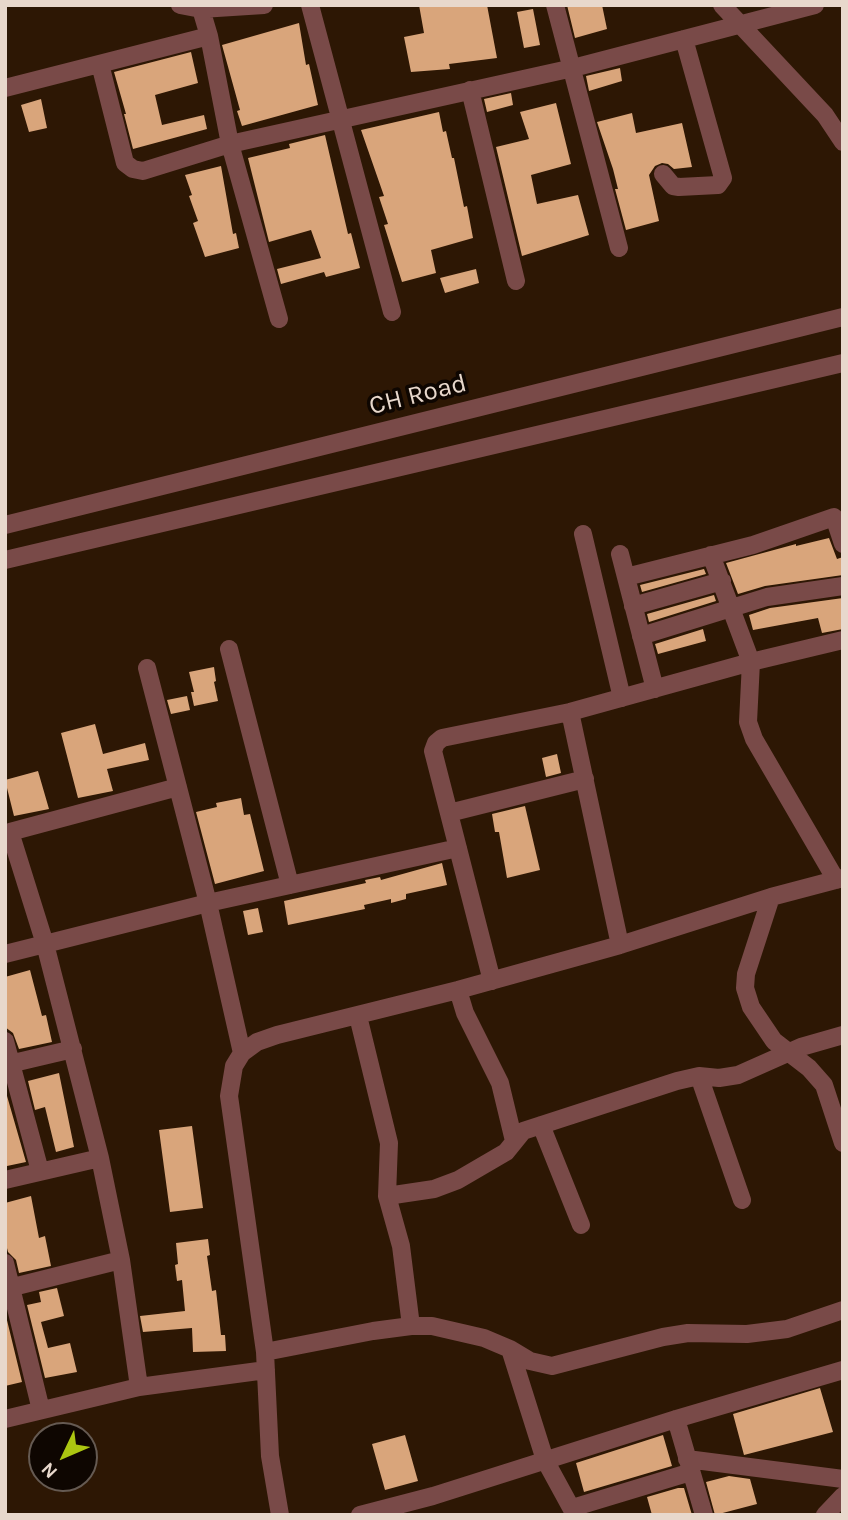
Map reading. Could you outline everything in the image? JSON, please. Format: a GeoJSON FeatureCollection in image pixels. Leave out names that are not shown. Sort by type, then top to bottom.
{"type":"FeatureCollection","features":[{"type":"Feature","properties":{"kind":"street"},"geometry":{"type":"LineString","coordinates":[[180,5],[201,9],[264,5]]}},
{"type":"Feature","properties":{"kind":"street"},"geometry":{"type":"LineString","coordinates":[[310,5],[392,312]]}},
{"type":"Feature","properties":{"kind":"street"},"geometry":{"type":"LineString","coordinates":[[555,5],[619,248]]}},
{"type":"Feature","properties":{"kind":"street"},"geometry":{"type":"LineString","coordinates":[[722,5],[825,115],[843,142]]}},
{"type":"Feature","properties":{"kind":"street"},"geometry":{"type":"LineString","coordinates":[[100,64],[125,163],[143,172],[230,144],[573,68],[815,5]]}},
{"type":"Feature","properties":{"kind":"street"},"geometry":{"type":"LineString","coordinates":[[201,9],[209,36],[230,144],[279,320]]}},
{"type":"Feature","properties":{"kind":"street"},"geometry":{"type":"LineString","coordinates":[[5,88],[209,36]]}},
{"type":"Feature","properties":{"kind":"street"},"geometry":{"type":"LineString","coordinates":[[663,174],[668,182],[679,187],[718,185],[723,178],[684,39]]}},
{"type":"Feature","properties":{"kind":"street"},"geometry":{"type":"LineString","coordinates":[[470,90],[516,281]]}},
{"type":"Feature","properties":{"kind":"street","name":"CH Road"},"geometry":{"type":"LineString","coordinates":[[5,525],[843,317]]}},
{"type":"Feature","properties":{"kind":"street"},"geometry":{"type":"LineString","coordinates":[[5,560],[843,363]]}},
{"type":"Feature","properties":{"kind":"street"},"geometry":{"type":"LineString","coordinates":[[626,577],[793,532],[834,517],[843,544]]}},
{"type":"Feature","properties":{"kind":"street"},"geometry":{"type":"LineString","coordinates":[[583,534],[622,698]]}},
{"type":"Feature","properties":{"kind":"street"},"geometry":{"type":"LineString","coordinates":[[620,554],[655,689]]}},
{"type":"Feature","properties":{"kind":"street"},"geometry":{"type":"LineString","coordinates":[[280,1515],[270,1456],[265,1361],[229,1096],[234,1066],[242,1053],[257,1042],[277,1035],[492,981],[839,879],[754,739],[748,722],[751,662],[712,555]]}},
{"type":"Feature","properties":{"kind":"street"},"geometry":{"type":"LineString","coordinates":[[633,606],[722,581]]}},
{"type":"Feature","properties":{"kind":"street"},"geometry":{"type":"LineString","coordinates":[[641,636],[767,597],[843,586]]}},
{"type":"Feature","properties":{"kind":"street"},"geometry":{"type":"LineString","coordinates":[[492,981],[433,751],[436,743],[442,738],[570,712],[751,662],[843,640]]}},
{"type":"Feature","properties":{"kind":"street"},"geometry":{"type":"LineString","coordinates":[[229,649],[290,885]]}},
{"type":"Feature","properties":{"kind":"street"},"geometry":{"type":"LineString","coordinates":[[147,668],[208,903],[242,1053]]}},
{"type":"Feature","properties":{"kind":"street"},"geometry":{"type":"LineString","coordinates":[[570,712],[620,945]]}},
{"type":"Feature","properties":{"kind":"street"},"geometry":{"type":"LineString","coordinates":[[449,813],[585,779]]}},
{"type":"Feature","properties":{"kind":"street"},"geometry":{"type":"LineString","coordinates":[[139,1388],[121,1260],[100,1158],[45,944],[10,832],[178,787]]}},
{"type":"Feature","properties":{"kind":"street"},"geometry":{"type":"LineString","coordinates":[[5,954],[208,903],[458,848]]}},
{"type":"Feature","properties":{"kind":"street"},"geometry":{"type":"LineString","coordinates":[[771,897],[746,974],[745,988],[751,1007],[764,1029],[786,1053],[809,1068],[824,1085],[843,1143]]}},
{"type":"Feature","properties":{"kind":"street"},"geometry":{"type":"LineString","coordinates":[[458,990],[465,1013],[500,1083],[514,1141]]}},
{"type":"Feature","properties":{"kind":"street"},"geometry":{"type":"LineString","coordinates":[[358,1016],[389,1143],[387,1196],[401,1246],[411,1326]]}},
{"type":"Feature","properties":{"kind":"street"},"geometry":{"type":"LineString","coordinates":[[387,1196],[434,1189],[458,1180],[506,1152],[523,1131],[645,1089],[699,1076],[738,1076],[786,1053],[843,1035]]}},
{"type":"Feature","properties":{"kind":"street"},"geometry":{"type":"LineString","coordinates":[[5,1041],[8,1064],[40,1171]]}},
{"type":"Feature","properties":{"kind":"street"},"geometry":{"type":"LineString","coordinates":[[8,1064],[73,1049]]}},
{"type":"Feature","properties":{"kind":"street"},"geometry":{"type":"LineString","coordinates":[[699,1076],[742,1200]]}},
{"type":"Feature","properties":{"kind":"street"},"geometry":{"type":"LineString","coordinates":[[541,1125],[580,1225]]}},
{"type":"Feature","properties":{"kind":"street"},"geometry":{"type":"LineString","coordinates":[[5,1180],[100,1158]]}},
{"type":"Feature","properties":{"kind":"street"},"geometry":{"type":"LineString","coordinates":[[8,1288],[121,1260]]}},
{"type":"Feature","properties":{"kind":"street"},"geometry":{"type":"LineString","coordinates":[[5,1263],[8,1288],[41,1410]]}},
{"type":"Feature","properties":{"kind":"street"},"geometry":{"type":"LineString","coordinates":[[5,1419],[411,1326],[432,1326],[484,1338],[530,1361],[552,1366],[688,1333],[747,1334],[787,1329],[843,1310]]}},
{"type":"Feature","properties":{"kind":"street"},"geometry":{"type":"LineString","coordinates":[[510,1349],[545,1460],[574,1511],[689,1465],[843,1479]]}},
{"type":"Feature","properties":{"kind":"street"},"geometry":{"type":"LineString","coordinates":[[360,1515],[433,1496],[676,1419],[842,1372]]}},
{"type":"Feature","properties":{"kind":"street"},"geometry":{"type":"LineString","coordinates":[[676,1419],[704,1515]]}},
{"type":"Feature","properties":{"kind":"street"},"geometry":{"type":"LineString","coordinates":[[825,1515],[843,1496]]}},
{"type":"Feature","properties":{"kind":"building"},"geometry":{"type":"Polygon","coordinates":[[[419,5],[487,5],[497,58],[449,64],[450,69],[411,72],[404,37],[424,33],[419,5]]]}},
{"type":"Feature","properties":{"kind":"building"},"geometry":{"type":"Polygon","coordinates":[[[567,5],[602,5],[607,29],[575,38],[567,5]]]}},
{"type":"Feature","properties":{"kind":"building"},"geometry":{"type":"Polygon","coordinates":[[[533,9],[540,45],[524,48],[517,12],[533,9]]]}},
{"type":"Feature","properties":{"kind":"building"},"geometry":{"type":"Polygon","coordinates":[[[299,23],[306,65],[309,64],[318,105],[242,126],[222,45],[299,23]]]}},
{"type":"Feature","properties":{"kind":"building"},"geometry":{"type":"Polygon","coordinates":[[[191,52],[198,83],[155,95],[162,125],[204,115],[207,129],[133,149],[114,72],[191,52]]]}},
{"type":"Feature","properties":{"kind":"building"},"geometry":{"type":"Polygon","coordinates":[[[620,68],[622,81],[589,91],[586,76],[620,68]]]}},
{"type":"Feature","properties":{"kind":"building"},"geometry":{"type":"Polygon","coordinates":[[[511,93],[513,105],[487,112],[484,99],[511,93]]]}},
{"type":"Feature","properties":{"kind":"building"},"geometry":{"type":"Polygon","coordinates":[[[41,99],[47,128],[29,132],[21,105],[41,99]]]}},
{"type":"Feature","properties":{"kind":"building"},"geometry":{"type":"Polygon","coordinates":[[[556,103],[571,164],[531,175],[537,204],[578,195],[589,235],[522,256],[496,147],[529,139],[520,112],[556,103]]]}},
{"type":"Feature","properties":{"kind":"building"},"geometry":{"type":"Polygon","coordinates":[[[439,112],[443,132],[446,131],[454,158],[464,207],[467,206],[473,238],[431,250],[436,273],[402,282],[384,225],[388,224],[379,197],[384,196],[361,130],[439,112]]]}},
{"type":"Feature","properties":{"kind":"building"},"geometry":{"type":"Polygon","coordinates":[[[632,113],[636,133],[682,123],[692,167],[674,169],[662,163],[655,166],[649,175],[659,221],[626,230],[615,189],[618,189],[613,169],[597,122],[632,113]]]}},
{"type":"Feature","properties":{"kind":"building"},"geometry":{"type":"Polygon","coordinates":[[[325,135],[348,234],[351,233],[360,268],[326,277],[324,272],[281,284],[277,269],[321,258],[311,230],[269,242],[248,158],[290,148],[289,144],[325,135]]]}},
{"type":"Feature","properties":{"kind":"building"},"geometry":{"type":"Polygon","coordinates":[[[221,166],[233,234],[236,233],[239,248],[205,257],[193,223],[198,221],[185,175],[221,166]]]}},
{"type":"Feature","properties":{"kind":"building"},"geometry":{"type":"Polygon","coordinates":[[[476,269],[479,283],[445,293],[440,278],[476,269]]]}},
{"type":"Feature","properties":{"kind":"building"},"geometry":{"type":"Polygon","coordinates":[[[829,538],[837,559],[843,557],[843,575],[765,586],[738,594],[726,563],[829,538]]]}},
{"type":"Feature","properties":{"kind":"building"},"geometry":{"type":"Polygon","coordinates":[[[704,569],[706,574],[642,592],[640,585],[704,569]]]}},
{"type":"Feature","properties":{"kind":"building"},"geometry":{"type":"Polygon","coordinates":[[[714,595],[716,601],[649,622],[647,614],[714,595]]]}},
{"type":"Feature","properties":{"kind":"building"},"geometry":{"type":"Polygon","coordinates":[[[843,598],[843,629],[822,633],[818,618],[753,630],[749,615],[770,608],[843,598]]]}},
{"type":"Feature","properties":{"kind":"building"},"geometry":{"type":"Polygon","coordinates":[[[703,629],[706,641],[658,654],[655,644],[703,629]]]}},
{"type":"Feature","properties":{"kind":"building"},"geometry":{"type":"Polygon","coordinates":[[[214,667],[218,701],[194,706],[189,672],[214,667]]]}},
{"type":"Feature","properties":{"kind":"building"},"geometry":{"type":"Polygon","coordinates":[[[187,696],[190,710],[171,714],[167,700],[187,696]]]}},
{"type":"Feature","properties":{"kind":"building"},"geometry":{"type":"Polygon","coordinates":[[[95,724],[103,754],[145,743],[149,760],[107,769],[113,791],[78,798],[61,733],[95,724]]]}},
{"type":"Feature","properties":{"kind":"building"},"geometry":{"type":"Polygon","coordinates":[[[557,754],[561,773],[546,777],[542,758],[557,754]]]}},
{"type":"Feature","properties":{"kind":"building"},"geometry":{"type":"Polygon","coordinates":[[[38,771],[49,809],[14,816],[5,780],[38,771]]]}},
{"type":"Feature","properties":{"kind":"building"},"geometry":{"type":"Polygon","coordinates":[[[241,798],[244,815],[250,814],[264,871],[215,884],[196,812],[217,807],[216,803],[241,798]]]}},
{"type":"Feature","properties":{"kind":"building"},"geometry":{"type":"Polygon","coordinates":[[[525,806],[540,870],[507,878],[499,832],[495,832],[492,814],[525,806]]]}},
{"type":"Feature","properties":{"kind":"building"},"geometry":{"type":"Polygon","coordinates":[[[442,863],[447,885],[406,894],[406,899],[391,903],[391,899],[364,905],[365,909],[288,925],[284,901],[366,883],[365,880],[380,877],[381,880],[442,863]]]}},
{"type":"Feature","properties":{"kind":"building"},"geometry":{"type":"Polygon","coordinates":[[[258,908],[263,932],[248,935],[243,911],[258,908]]]}},
{"type":"Feature","properties":{"kind":"building"},"geometry":{"type":"Polygon","coordinates":[[[30,970],[42,1016],[46,1015],[52,1042],[19,1049],[13,1033],[5,1027],[5,977],[30,970]]]}},
{"type":"Feature","properties":{"kind":"building"},"geometry":{"type":"Polygon","coordinates":[[[59,1073],[74,1147],[56,1152],[45,1107],[35,1110],[28,1081],[59,1073]]]}},
{"type":"Feature","properties":{"kind":"building"},"geometry":{"type":"Polygon","coordinates":[[[5,1089],[26,1162],[7,1166],[5,1158],[5,1089]]]}},
{"type":"Feature","properties":{"kind":"building"},"geometry":{"type":"Polygon","coordinates":[[[192,1126],[203,1208],[170,1212],[159,1130],[192,1126]]]}},
{"type":"Feature","properties":{"kind":"building"},"geometry":{"type":"Polygon","coordinates":[[[31,1196],[39,1238],[45,1236],[51,1266],[19,1273],[16,1260],[8,1252],[5,1240],[5,1203],[31,1196]]]}},
{"type":"Feature","properties":{"kind":"building"},"geometry":{"type":"Polygon","coordinates":[[[208,1239],[210,1255],[207,1256],[212,1291],[216,1290],[221,1335],[225,1335],[226,1351],[193,1352],[192,1328],[143,1332],[140,1316],[185,1311],[182,1280],[177,1281],[176,1243],[208,1239]]]}},
{"type":"Feature","properties":{"kind":"building"},"geometry":{"type":"Polygon","coordinates":[[[57,1288],[64,1316],[41,1322],[48,1348],[70,1343],[77,1372],[45,1378],[27,1305],[41,1302],[39,1292],[57,1288]]]}},
{"type":"Feature","properties":{"kind":"building"},"geometry":{"type":"Polygon","coordinates":[[[5,1312],[22,1382],[5,1386],[5,1312]]]}},
{"type":"Feature","properties":{"kind":"building"},"geometry":{"type":"Polygon","coordinates":[[[820,1388],[833,1432],[744,1455],[733,1414],[820,1388]]]}},
{"type":"Feature","properties":{"kind":"building"},"geometry":{"type":"Polygon","coordinates":[[[405,1435],[418,1481],[385,1490],[372,1444],[405,1435]]]}},
{"type":"Feature","properties":{"kind":"building"},"geometry":{"type":"Polygon","coordinates":[[[663,1435],[672,1466],[584,1492],[576,1463],[663,1435]]]}},
{"type":"Feature","properties":{"kind":"building"},"geometry":{"type":"Polygon","coordinates":[[[729,1476],[750,1479],[757,1504],[715,1515],[706,1482],[729,1476]]]}},
{"type":"Feature","properties":{"kind":"building"},"geometry":{"type":"Polygon","coordinates":[[[684,1488],[692,1515],[652,1515],[647,1497],[684,1488]]]}}]}
